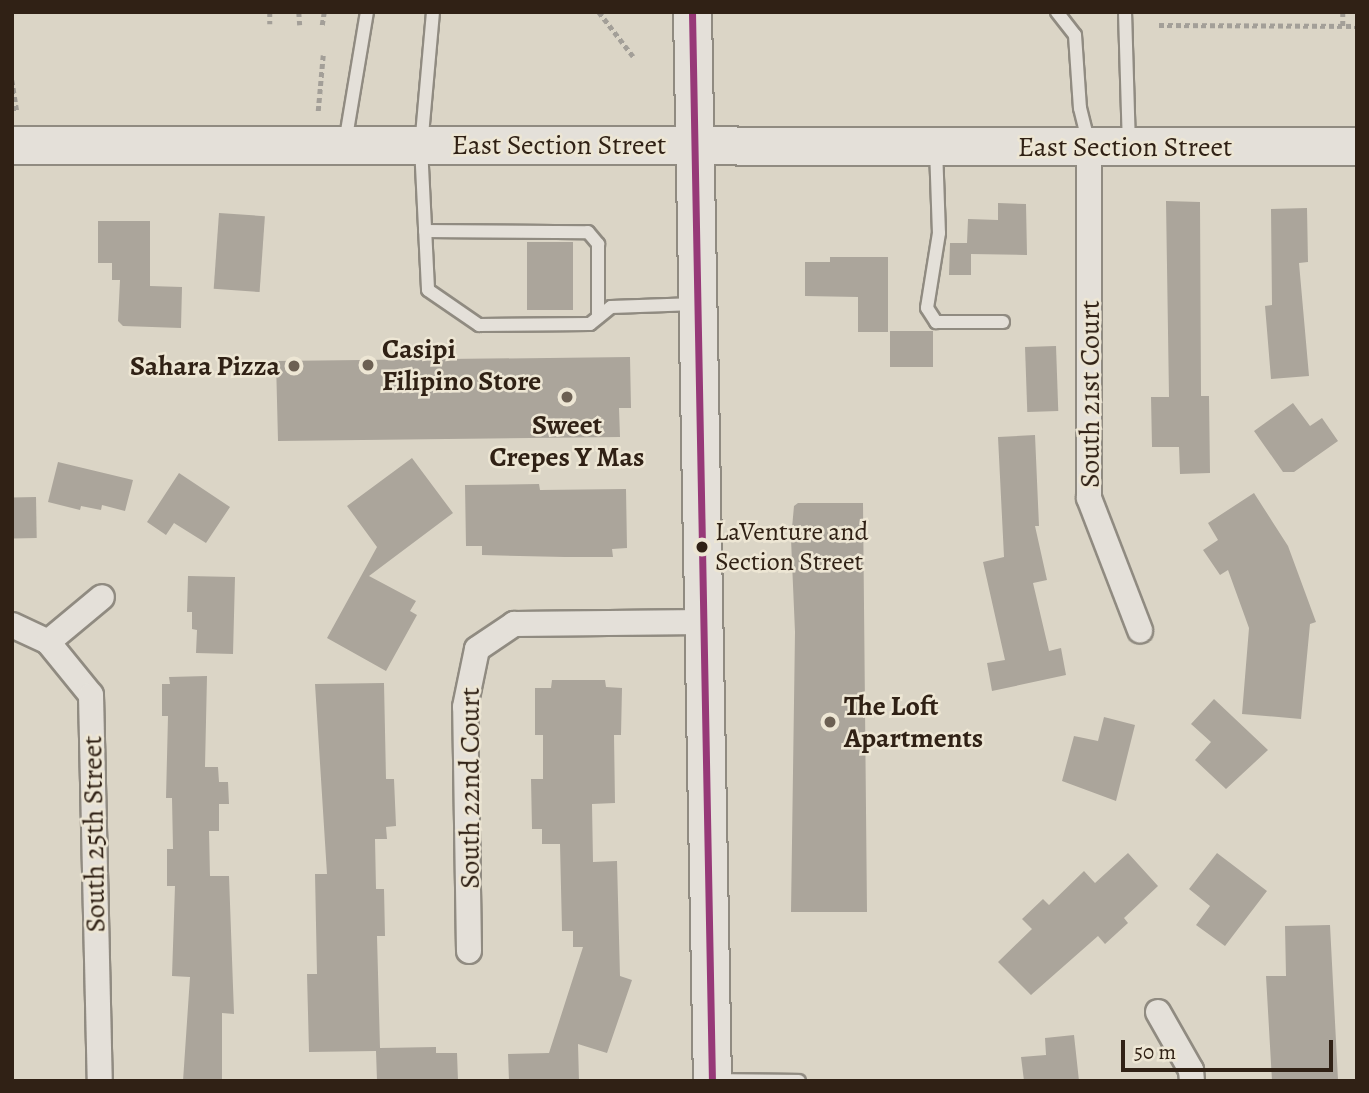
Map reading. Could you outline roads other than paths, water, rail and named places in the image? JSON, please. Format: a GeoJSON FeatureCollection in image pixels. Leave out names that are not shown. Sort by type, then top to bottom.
{"type":"FeatureCollection","features":[{"type":"Feature","properties":{"kind":"street"},"geometry":{"type":"LineString","coordinates":[[692,12],[712,1081]]}},
{"type":"Feature","properties":{"kind":"street","name":"East Section Street"},"geometry":{"type":"LineString","coordinates":[[15,129],[345,146],[1357,146]]}},
{"type":"Feature","properties":{"kind":"street","name":"South 21st Court"},"geometry":{"type":"LineString","coordinates":[[1089,147],[1088,498],[1140,630]]}},
{"type":"Feature","properties":{"kind":"street"},"geometry":{"type":"LineString","coordinates":[[48,642],[102,597]]}},
{"type":"Feature","properties":{"kind":"street","name":"South 22nd Court"},"geometry":{"type":"LineString","coordinates":[[469,951],[465,707],[477,649],[514,624],[703,622]]}},
{"type":"Feature","properties":{"kind":"street","name":"South 25th Street"},"geometry":{"type":"LineString","coordinates":[[12,625],[48,642],[91,695],[100,1081]]}},
{"type":"Feature","properties":{"kind":"street"},"geometry":{"type":"LineString","coordinates":[[1157,1012],[1191,1070],[1192,1081]]}},
{"type":"Feature","properties":{"kind":"lane"},"geometry":{"type":"LineString","coordinates":[[345,146],[366,12]]}},
{"type":"Feature","properties":{"kind":"lane"},"geometry":{"type":"LineString","coordinates":[[433,12],[421,146],[428,289],[479,325],[590,324],[611,307],[697,304]]}},
{"type":"Feature","properties":{"kind":"lane"},"geometry":{"type":"LineString","coordinates":[[1057,12],[1076,35],[1080,108],[1089,147]]}},
{"type":"Feature","properties":{"kind":"lane"},"geometry":{"type":"LineString","coordinates":[[1125,12],[1129,147]]}},
{"type":"Feature","properties":{"kind":"lane"},"geometry":{"type":"LineString","coordinates":[[936,147],[939,233],[936,275],[927,308],[936,322],[1003,322]]}},
{"type":"Feature","properties":{"kind":"lane"},"geometry":{"type":"LineString","coordinates":[[425,231],[588,232],[598,244],[598,317]]}},
{"type":"Feature","properties":{"kind":"lane"},"geometry":{"type":"LineString","coordinates":[[712,1081],[799,1081]]}},
{"type":"Feature","properties":{"kind":"place","name":"Casipi Filipino Store"},"geometry":{"type":"Point","coordinates":[368,365]}},
{"type":"Feature","properties":{"kind":"place","name":"Sahara Pizza"},"geometry":{"type":"Point","coordinates":[294,366]}},
{"type":"Feature","properties":{"kind":"place","name":"Sweet Crepes Y Mas"},"geometry":{"type":"Point","coordinates":[567,397]}},
{"type":"Feature","properties":{"kind":"place","name":"LaVenture and Section Street"},"geometry":{"type":"Point","coordinates":[702,547]}},
{"type":"Feature","properties":{"kind":"place","name":"The Loft Apartments"},"geometry":{"type":"Point","coordinates":[830,722]}}]}
